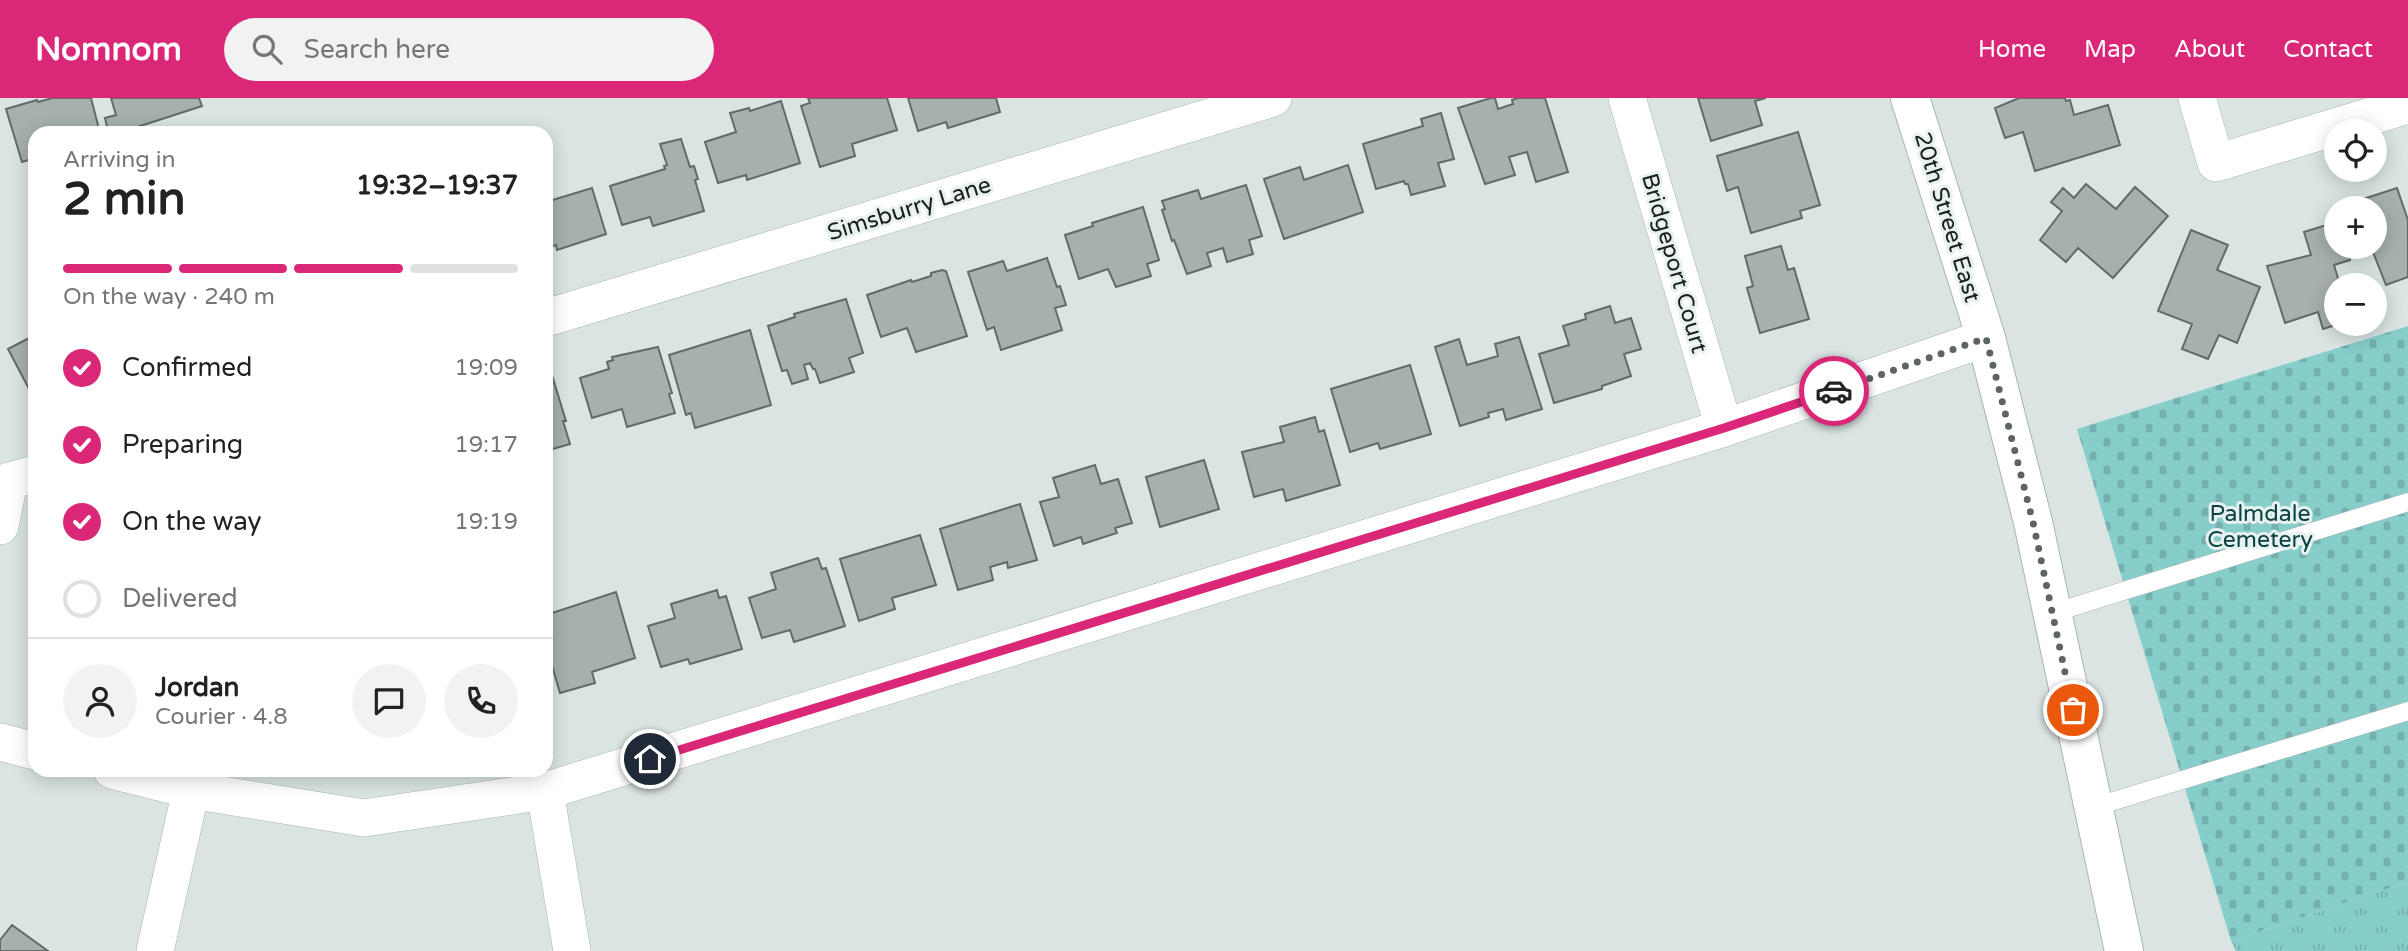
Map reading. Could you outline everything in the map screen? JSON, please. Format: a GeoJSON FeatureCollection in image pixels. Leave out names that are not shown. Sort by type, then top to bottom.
{"type":"FeatureCollection","features":[{"type":"Feature","properties":{"kind":"street","name":"Simsburry Lane"},"geometry":{"type":"LineString","coordinates":[[553,316],[1273,98]]}},
{"type":"Feature","properties":{"kind":"street","name":"Bridgeport Court"},"geometry":{"type":"LineString","coordinates":[[1627,98],[1724,428]]}},
{"type":"Feature","properties":{"kind":"street","name":"20th Street East"},"geometry":{"type":"LineString","coordinates":[[1910,98],[1986,338],[2033,522],[2123,951]]}},
{"type":"Feature","properties":{"kind":"street"},"geometry":{"type":"LineString","coordinates":[[2197,98],[2216,163],[2408,105]]}},
{"type":"Feature","properties":{"kind":"street"},"geometry":{"type":"LineString","coordinates":[[140,777],[191,790],[364,818],[545,791],[1724,428],[1986,338]]}},
{"type":"Feature","properties":{"kind":"street"},"geometry":{"type":"LineString","coordinates":[[0,526],[9,481],[28,476]]}},
{"type":"Feature","properties":{"kind":"street"},"geometry":{"type":"LineString","coordinates":[[0,742],[28,749]]}},
{"type":"Feature","properties":{"kind":"street"},"geometry":{"type":"LineString","coordinates":[[155,951],[191,790]]}},
{"type":"Feature","properties":{"kind":"street"},"geometry":{"type":"LineString","coordinates":[[545,791],[572,951]]}},
{"type":"Feature","properties":{"kind":"lane"},"geometry":{"type":"LineString","coordinates":[[2053,612],[2408,502]]}},
{"type":"Feature","properties":{"kind":"lane"},"geometry":{"type":"LineString","coordinates":[[2094,807],[2408,711]]}},
{"type":"Feature","properties":{"kind":"green space","name":"Palmdale Cemetery"},"geometry":{"type":"Polygon","coordinates":[[[2408,326],[2408,882],[2231,941],[2077,429],[2376,336],[2387,336],[2387,333],[2408,326]]]}},
{"type":"Feature","properties":{"kind":"green space"},"geometry":{"type":"Polygon","coordinates":[[[2408,882],[2408,951],[2236,951],[2231,941],[2408,882]]]}},
{"type":"Feature","properties":{"kind":"building"},"geometry":{"type":"Polygon","coordinates":[[[52,98],[91,98],[98,126],[28,126],[28,160],[22,162],[6,109],[37,100],[38,102],[52,98]]]}},
{"type":"Feature","properties":{"kind":"building"},"geometry":{"type":"Polygon","coordinates":[[[111,98],[199,98],[202,106],[140,126],[107,126],[105,118],[116,115],[111,98]]]}},
{"type":"Feature","properties":{"kind":"building"},"geometry":{"type":"Polygon","coordinates":[[[808,98],[887,98],[897,130],[852,144],[855,156],[820,167],[801,106],[810,103],[808,98]]]}},
{"type":"Feature","properties":{"kind":"building"},"geometry":{"type":"Polygon","coordinates":[[[908,98],[996,98],[1000,112],[948,128],[946,122],[918,131],[908,98]]]}},
{"type":"Feature","properties":{"kind":"building"},"geometry":{"type":"Polygon","coordinates":[[[1495,98],[1498,109],[1513,104],[1512,100],[1518,98],[1545,98],[1568,172],[1536,182],[1527,152],[1509,157],[1515,175],[1485,184],[1458,108],[1495,98]]]}},
{"type":"Feature","properties":{"kind":"building"},"geometry":{"type":"Polygon","coordinates":[[[1698,98],[1766,98],[1755,101],[1762,125],[1711,141],[1698,98]]]}},
{"type":"Feature","properties":{"kind":"building"},"geometry":{"type":"Polygon","coordinates":[[[2019,98],[2065,98],[2066,101],[2070,100],[2074,115],[2108,105],[2120,145],[2035,171],[2023,132],[2005,138],[1995,108],[2019,98]]]}},
{"type":"Feature","properties":{"kind":"building"},"geometry":{"type":"Polygon","coordinates":[[[781,101],[800,163],[747,180],[746,175],[718,183],[705,142],[736,132],[730,113],[749,108],[750,111],[781,101]]]}},
{"type":"Feature","properties":{"kind":"building"},"geometry":{"type":"Polygon","coordinates":[[[1441,113],[1454,159],[1438,163],[1445,186],[1411,195],[1408,184],[1404,181],[1376,189],[1363,144],[1423,126],[1421,119],[1441,113]]]}},
{"type":"Feature","properties":{"kind":"building"},"geometry":{"type":"Polygon","coordinates":[[[1798,132],[1820,205],[1800,211],[1802,218],[1751,233],[1738,187],[1727,191],[1717,156],[1798,132]]]}},
{"type":"Feature","properties":{"kind":"building"},"geometry":{"type":"Polygon","coordinates":[[[681,139],[690,167],[694,166],[704,211],[653,226],[650,217],[622,225],[610,186],[665,169],[664,166],[667,165],[660,144],[681,139]]]}},
{"type":"Feature","properties":{"kind":"building"},"geometry":{"type":"Polygon","coordinates":[[[1348,165],[1363,212],[1284,239],[1264,179],[1300,167],[1304,180],[1348,165]]]}},
{"type":"Feature","properties":{"kind":"building"},"geometry":{"type":"Polygon","coordinates":[[[2086,184],[2116,209],[2135,187],[2168,216],[2113,278],[2078,248],[2066,262],[2040,240],[2062,211],[2051,202],[2063,188],[2074,198],[2086,184]]]}},
{"type":"Feature","properties":{"kind":"building"},"geometry":{"type":"Polygon","coordinates":[[[1246,185],[1262,236],[1249,240],[1253,254],[1227,262],[1223,248],[1207,253],[1211,266],[1187,274],[1174,240],[1172,241],[1162,210],[1165,209],[1162,201],[1198,190],[1201,199],[1246,185]]]}},
{"type":"Feature","properties":{"kind":"building"},"geometry":{"type":"Polygon","coordinates":[[[592,188],[606,234],[557,250],[556,245],[553,246],[553,200],[592,188]]]}},
{"type":"Feature","properties":{"kind":"building"},"geometry":{"type":"Polygon","coordinates":[[[2397,188],[2408,220],[2408,277],[2387,285],[2387,273],[2381,273],[2376,259],[2387,259],[2387,196],[2372,196],[2397,188]]]}},
{"type":"Feature","properties":{"kind":"building"},"geometry":{"type":"Polygon","coordinates":[[[1143,207],[1159,260],[1147,264],[1151,276],[1116,287],[1108,269],[1079,279],[1065,235],[1093,226],[1092,223],[1143,207]]]}},
{"type":"Feature","properties":{"kind":"building"},"geometry":{"type":"Polygon","coordinates":[[[2324,226],[2324,259],[2350,260],[2334,265],[2336,273],[2324,273],[2323,329],[2318,312],[2285,323],[2267,266],[2311,255],[2304,232],[2324,226]]]}},
{"type":"Feature","properties":{"kind":"building"},"geometry":{"type":"Polygon","coordinates":[[[2191,230],[2228,245],[2217,270],[2260,287],[2237,343],[2219,335],[2208,359],[2182,349],[2192,324],[2158,311],[2191,230]]]}},
{"type":"Feature","properties":{"kind":"building"},"geometry":{"type":"Polygon","coordinates":[[[1781,246],[1788,270],[1794,268],[1809,319],[1760,333],[1747,288],[1753,286],[1745,256],[1781,246]]]}},
{"type":"Feature","properties":{"kind":"building"},"geometry":{"type":"Polygon","coordinates":[[[1047,258],[1066,305],[1055,308],[1062,330],[1001,350],[994,327],[987,330],[968,272],[1003,261],[1007,271],[1047,258]]]}},
{"type":"Feature","properties":{"kind":"building"},"geometry":{"type":"Polygon","coordinates":[[[946,271],[967,336],[916,352],[907,328],[881,337],[867,295],[931,276],[931,273],[946,271]]]}},
{"type":"Feature","properties":{"kind":"building"},"geometry":{"type":"Polygon","coordinates":[[[846,299],[863,353],[849,358],[854,372],[820,383],[810,363],[804,365],[808,379],[792,384],[787,370],[782,371],[768,326],[795,317],[794,314],[846,299]]]}},
{"type":"Feature","properties":{"kind":"building"},"geometry":{"type":"Polygon","coordinates":[[[1610,306],[1615,323],[1631,318],[1641,349],[1624,354],[1631,376],[1602,386],[1602,389],[1554,403],[1539,354],[1569,345],[1563,326],[1586,319],[1585,314],[1610,306]]]}},
{"type":"Feature","properties":{"kind":"building"},"geometry":{"type":"Polygon","coordinates":[[[750,330],[771,405],[695,428],[691,413],[686,415],[669,355],[750,330]]]}},
{"type":"Feature","properties":{"kind":"building"},"geometry":{"type":"Polygon","coordinates":[[[1519,337],[1542,409],[1506,420],[1503,409],[1488,413],[1489,417],[1460,426],[1435,347],[1459,339],[1467,365],[1498,356],[1495,344],[1519,337]]]}},
{"type":"Feature","properties":{"kind":"building"},"geometry":{"type":"Polygon","coordinates":[[[28,339],[28,387],[8,349],[28,339]]]}},
{"type":"Feature","properties":{"kind":"building"},"geometry":{"type":"Polygon","coordinates":[[[658,347],[675,413],[627,427],[622,409],[592,418],[580,378],[609,369],[607,362],[613,360],[612,357],[658,347]]]}},
{"type":"Feature","properties":{"kind":"building"},"geometry":{"type":"Polygon","coordinates":[[[1410,365],[1431,434],[1380,449],[1378,443],[1350,452],[1331,389],[1410,365]]]}},
{"type":"Feature","properties":{"kind":"building"},"geometry":{"type":"Polygon","coordinates":[[[553,379],[566,421],[563,421],[570,444],[553,449],[553,379]]]}},
{"type":"Feature","properties":{"kind":"building"},"geometry":{"type":"Polygon","coordinates":[[[1315,417],[1319,432],[1324,430],[1340,485],[1286,501],[1283,489],[1254,497],[1242,452],[1284,442],[1280,427],[1315,417]]]}},
{"type":"Feature","properties":{"kind":"building"},"geometry":{"type":"Polygon","coordinates":[[[1204,460],[1219,509],[1160,527],[1146,477],[1204,460]]]}},
{"type":"Feature","properties":{"kind":"building"},"geometry":{"type":"Polygon","coordinates":[[[1095,465],[1101,484],[1118,479],[1132,523],[1115,528],[1117,533],[1083,544],[1081,537],[1054,546],[1040,502],[1059,497],[1053,478],[1095,465]]]}},
{"type":"Feature","properties":{"kind":"building"},"geometry":{"type":"Polygon","coordinates":[[[1020,504],[1037,560],[1008,568],[1007,562],[990,567],[993,580],[958,590],[940,529],[1020,504]]]}},
{"type":"Feature","properties":{"kind":"building"},"geometry":{"type":"Polygon","coordinates":[[[920,535],[936,585],[892,598],[895,609],[859,621],[840,559],[920,535]]]}},
{"type":"Feature","properties":{"kind":"building"},"geometry":{"type":"Polygon","coordinates":[[[818,558],[822,569],[826,568],[845,626],[794,642],[790,630],[762,638],[749,598],[776,589],[771,573],[818,558]]]}},
{"type":"Feature","properties":{"kind":"building"},"geometry":{"type":"Polygon","coordinates":[[[717,590],[719,598],[726,596],[742,649],[690,664],[688,659],[661,667],[648,626],[675,618],[671,604],[717,590]]]}},
{"type":"Feature","properties":{"kind":"building"},"geometry":{"type":"Polygon","coordinates":[[[616,592],[635,658],[592,672],[595,683],[560,693],[553,669],[553,613],[616,592]]]}},
{"type":"Feature","properties":{"kind":"building"},"geometry":{"type":"Polygon","coordinates":[[[12,925],[48,951],[0,951],[0,940],[12,925]]]}},
{"type":"Feature","properties":{"kind":"way so far"},"geometry":{"type":"LineString","coordinates":[[1834,391],[1986,338],[2033,522],[2073,710]]}},
{"type":"Feature","properties":{"kind":"route"},"geometry":{"type":"LineString","coordinates":[[650,759],[1724,428],[1834,391]]}}]}
